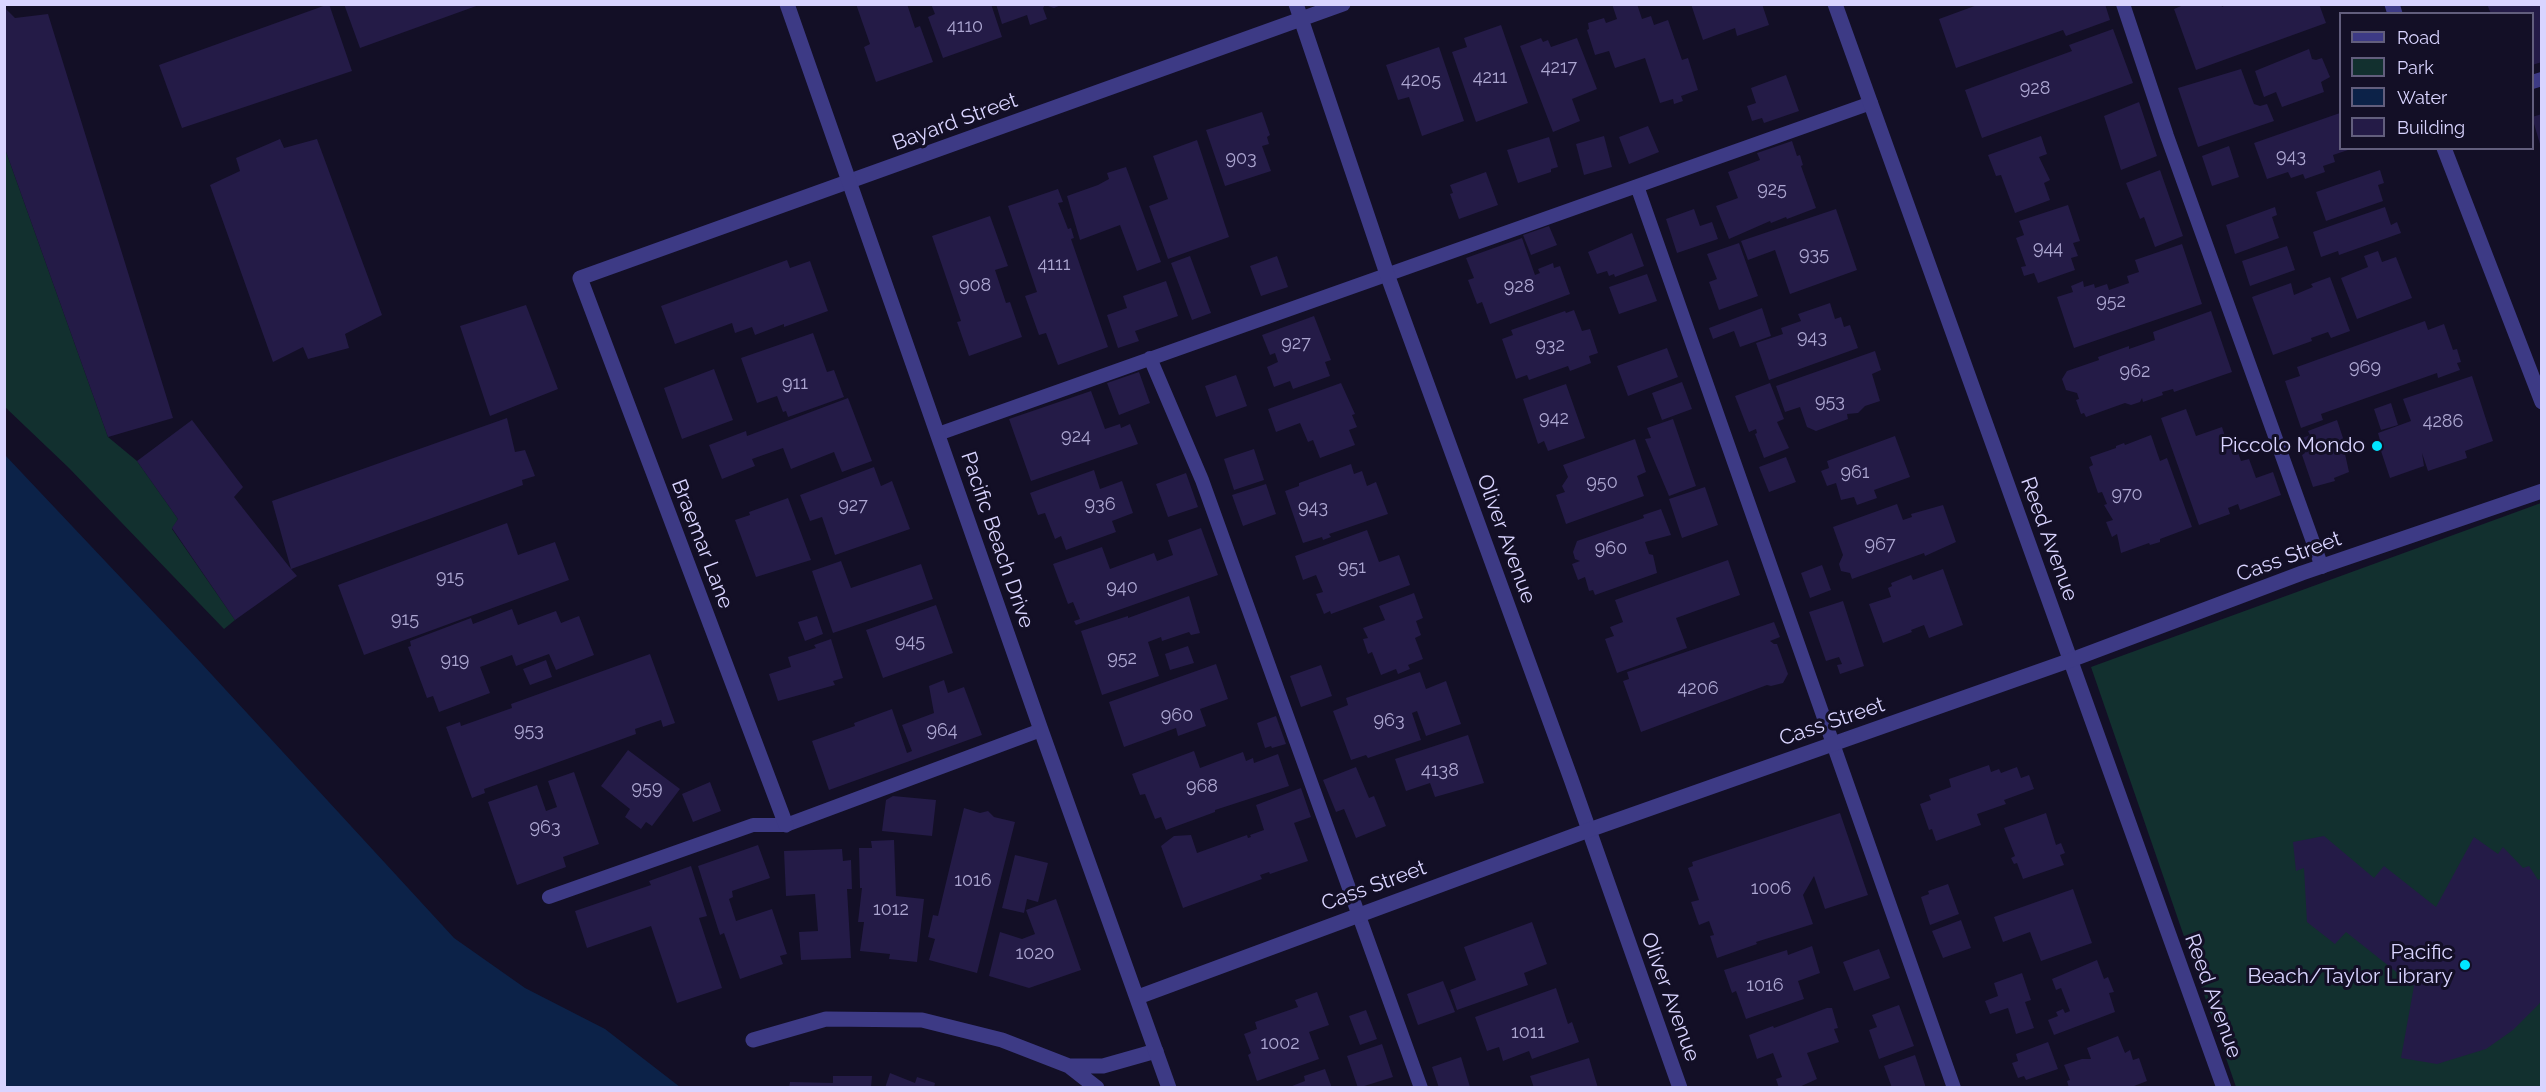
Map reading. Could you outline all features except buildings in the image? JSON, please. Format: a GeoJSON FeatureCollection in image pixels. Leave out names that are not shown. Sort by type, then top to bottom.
{"type":"FeatureCollection","features":[{"type":"Feature","properties":{"kind":"street","name":"Pacific Beach Drive"},"geometry":{"type":"LineString","coordinates":[[787,4],[1169,1088]]}},
{"type":"Feature","properties":{"kind":"street","name":"Oliver Avenue"},"geometry":{"type":"LineString","coordinates":[[1296,4],[1387,274],[1680,1088]]}},
{"type":"Feature","properties":{"kind":"street","name":"Bayard Street"},"geometry":{"type":"LineString","coordinates":[[580,278],[1343,4]]}},
{"type":"Feature","properties":{"kind":"street","name":"Reed Avenue"},"geometry":{"type":"LineString","coordinates":[[1835,4],[2224,1088]]}},
{"type":"Feature","properties":{"kind":"street"},"geometry":{"type":"LineString","coordinates":[[2445,150],[2541,402]]}},
{"type":"Feature","properties":{"kind":"street","name":"Braemar Lane"},"geometry":{"type":"LineString","coordinates":[[580,278],[786,825]]}},
{"type":"Feature","properties":{"kind":"street","name":"Cass Street"},"geometry":{"type":"LineString","coordinates":[[1138,997],[1589,830],[2071,660],[2322,567],[2541,491]]}},
{"type":"Feature","properties":{"kind":"street"},"geometry":{"type":"LineString","coordinates":[[753,1040],[826,1019],[922,1020],[1002,1040],[1069,1066],[1097,1088]]}},
{"type":"Feature","properties":{"kind":"street"},"geometry":{"type":"LineString","coordinates":[[1069,1066],[1103,1066],[1156,1051]]}},
{"type":"Feature","properties":{"kind":"lane"},"geometry":{"type":"LineString","coordinates":[[2123,4],[2171,147],[2322,567]]}},
{"type":"Feature","properties":{"kind":"lane"},"geometry":{"type":"LineString","coordinates":[[938,434],[1871,103]]}},
{"type":"Feature","properties":{"kind":"lane"},"geometry":{"type":"LineString","coordinates":[[1637,186],[1954,1088]]}},
{"type":"Feature","properties":{"kind":"lane"},"geometry":{"type":"LineString","coordinates":[[1150,358],[1202,480],[1421,1088]]}},
{"type":"Feature","properties":{"kind":"lane"},"geometry":{"type":"LineString","coordinates":[[549,897],[753,825],[786,825],[1041,730]]}},
{"type":"Feature","properties":{"kind":"green space"},"geometry":{"type":"Polygon","coordinates":[[[4,146],[108,437],[137,461],[178,519],[172,529],[235,620],[224,629],[69,468],[5,407],[4,146]]]}},
{"type":"Feature","properties":{"kind":"green space"},"geometry":{"type":"Polygon","coordinates":[[[2541,503],[2541,1087],[2236,1087],[2091,667],[2541,503]]]}},
{"type":"Feature","properties":{"kind":"water"},"geometry":{"type":"Polygon","coordinates":[[[5,455],[190,651],[454,938],[525,988],[605,1029],[680,1087],[5,1087],[5,455]]]}},
{"type":"Feature","properties":{"kind":"place","name":"Piccolo Mondo"},"geometry":{"type":"Point","coordinates":[2377,446]}},
{"type":"Feature","properties":{"kind":"place","name":"Pacific Beach/Taylor Library"},"geometry":{"type":"Point","coordinates":[2465,965]}}]}
